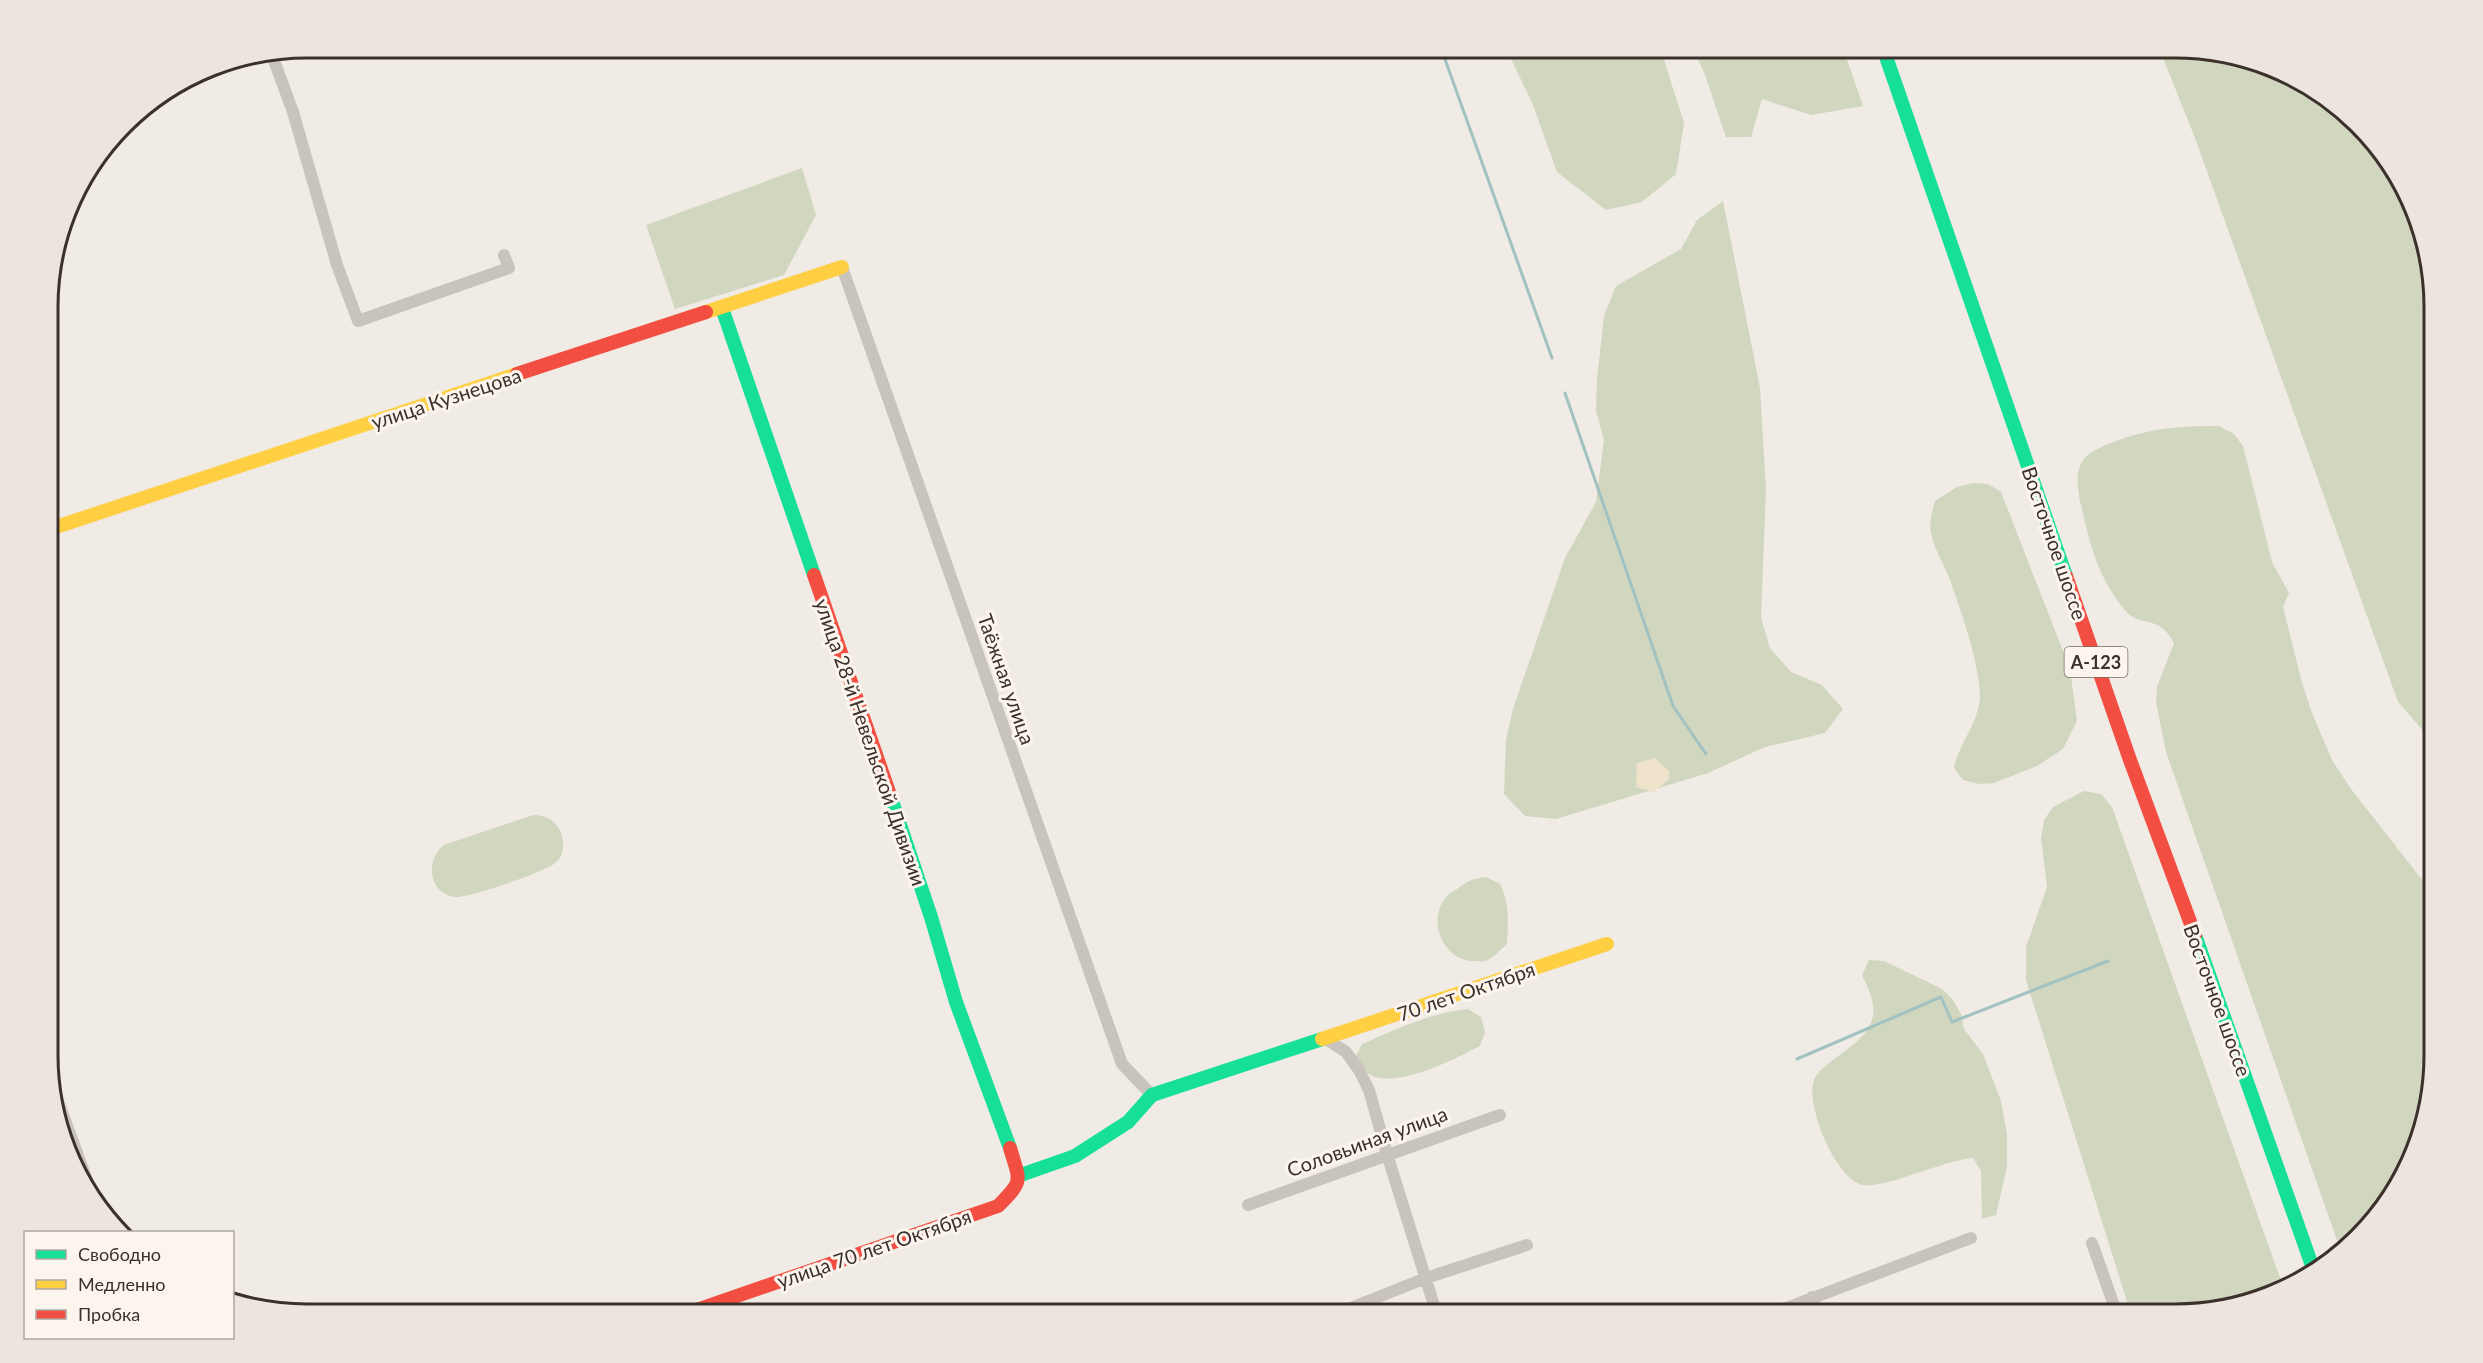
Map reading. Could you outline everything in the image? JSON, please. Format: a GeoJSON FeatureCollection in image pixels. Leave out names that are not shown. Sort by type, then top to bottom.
{"type":"FeatureCollection","features":[{"type":"Feature","properties":{"kind":"street","name":"Восточное шоссе"},"geometry":{"type":"LineString","coordinates":[[1886,58],[2130,760],[2218,997],[2312,1264]]}},
{"type":"Feature","properties":{"kind":"street"},"geometry":{"type":"LineString","coordinates":[[274,61],[292,112],[337,266],[358,321],[509,268],[504,255]]}},
{"type":"Feature","properties":{"kind":"street","name":"улица Кузнецова"},"geometry":{"type":"LineString","coordinates":[[58,526],[842,267]]}},
{"type":"Feature","properties":{"kind":"street","name":"Таёжная улица"},"geometry":{"type":"LineString","coordinates":[[842,267],[1122,1064],[1152,1095]]}},
{"type":"Feature","properties":{"kind":"street","name":"улица 28-й Невельской Дивизии"},"geometry":{"type":"LineString","coordinates":[[722,308],[864,719],[930,916],[956,1002],[1006,1136],[1018,1176]]}},
{"type":"Feature","properties":{"kind":"street","name":"70 лет Октября"},"geometry":{"type":"LineString","coordinates":[[1152,1095],[1607,944]]}},
{"type":"Feature","properties":{"kind":"street"},"geometry":{"type":"LineString","coordinates":[[1326,1039],[1346,1052],[1359,1070],[1369,1090],[1434,1304]]}},
{"type":"Feature","properties":{"kind":"street"},"geometry":{"type":"LineString","coordinates":[[1018,1176],[1075,1156],[1128,1122],[1152,1095]]}},
{"type":"Feature","properties":{"kind":"street","name":"Соловьиная улица"},"geometry":{"type":"LineString","coordinates":[[1248,1205],[1500,1115]]}},
{"type":"Feature","properties":{"kind":"street","name":"улица 70 лет Октября"},"geometry":{"type":"LineString","coordinates":[[714,1304],[998,1206],[1016,1188],[1018,1176]]}},
{"type":"Feature","properties":{"kind":"street"},"geometry":{"type":"LineString","coordinates":[[1795,1304],[1971,1238]]}},
{"type":"Feature","properties":{"kind":"street"},"geometry":{"type":"LineString","coordinates":[[2092,1243],[2113,1304]]}},
{"type":"Feature","properties":{"kind":"street"},"geometry":{"type":"LineString","coordinates":[[1361,1304],[1426,1278],[1527,1245]]}},
{"type":"Feature","properties":{"kind":"street"},"geometry":{"type":"LineString","coordinates":[[1812,1297],[1814,1304]]}},
{"type":"Feature","properties":{"kind":"green space"},"geometry":{"type":"Polygon","coordinates":[[[1511,58],[1662,58],[1684,123],[1676,174],[1642,202],[1606,210],[1557,172],[1533,105],[1511,58]]]}},
{"type":"Feature","properties":{"kind":"green space"},"geometry":{"type":"Polygon","coordinates":[[[1697,58],[1846,58],[1863,106],[1811,115],[1762,99],[1751,137],[1726,137],[1697,58]]]}},
{"type":"Feature","properties":{"kind":"green space"},"geometry":{"type":"Polygon","coordinates":[[[2163,58],[2192,59],[2240,67],[2271,77],[2314,100],[2340,120],[2363,143],[2383,169],[2406,212],[2420,259],[2424,291],[2424,732],[2398,702],[2195,138],[2163,58]]]}},
{"type":"Feature","properties":{"kind":"green space"},"geometry":{"type":"Polygon","coordinates":[[[802,168],[816,215],[784,275],[675,309],[646,225],[802,168]]]}},
{"type":"Feature","properties":{"kind":"green space"},"geometry":{"type":"Polygon","coordinates":[[[1723,201],[1760,388],[1766,489],[1761,618],[1770,648],[1791,672],[1822,685],[1843,709],[1825,733],[1765,747],[1708,773],[1556,819],[1525,816],[1504,794],[1506,740],[1513,709],[1565,558],[1596,502],[1604,440],[1596,411],[1604,316],[1616,286],[1681,249],[1697,220],[1723,201]]]}},
{"type":"Feature","properties":{"kind":"green space"},"geometry":{"type":"Polygon","coordinates":[[[2219,426],[2234,434],[2243,446],[2272,562],[2289,593],[2283,607],[2312,713],[2332,760],[2351,789],[2424,882],[2424,1072],[2420,1104],[2406,1151],[2383,1194],[2363,1220],[2338,1244],[2166,752],[2156,702],[2157,687],[2174,643],[2162,628],[2130,615],[2110,589],[2099,568],[2081,507],[2078,473],[2084,459],[2093,451],[2125,438],[2177,427],[2219,426]]]}},
{"type":"Feature","properties":{"kind":"green space"},"geometry":{"type":"Polygon","coordinates":[[[1973,483],[1988,484],[2001,492],[2070,669],[2077,721],[2063,749],[2037,766],[1994,783],[1979,784],[1963,780],[1954,768],[1977,714],[1980,695],[1979,682],[1964,621],[1950,580],[1934,545],[1930,525],[1935,501],[1957,487],[1973,483]]]}},
{"type":"Feature","properties":{"kind":"green space"},"geometry":{"type":"Polygon","coordinates":[[[2084,791],[2101,794],[2112,807],[2281,1281],[2224,1300],[2192,1304],[2128,1304],[2026,980],[2026,947],[2047,887],[2041,838],[2044,820],[2053,807],[2084,791]]]}},
{"type":"Feature","properties":{"kind":"green space"},"geometry":{"type":"Polygon","coordinates":[[[533,815],[550,820],[557,825],[561,833],[563,850],[555,863],[523,878],[463,896],[447,895],[440,890],[432,876],[432,867],[438,851],[444,845],[533,815]]]}},
{"type":"Feature","properties":{"kind":"green space"},"geometry":{"type":"Polygon","coordinates":[[[1486,877],[1500,884],[1503,892],[1508,914],[1507,944],[1488,960],[1471,961],[1452,953],[1445,945],[1440,936],[1438,916],[1440,906],[1448,895],[1470,880],[1486,877]]]}},
{"type":"Feature","properties":{"kind":"green space"},"geometry":{"type":"Polygon","coordinates":[[[1869,960],[1884,961],[1942,989],[1953,1000],[1961,1014],[1964,1029],[1983,1054],[2001,1101],[2007,1134],[2007,1166],[1996,1215],[1982,1219],[1981,1171],[1973,1158],[1885,1183],[1863,1185],[1853,1180],[1843,1170],[1825,1140],[1814,1106],[1812,1091],[1814,1080],[1825,1066],[1855,1044],[1871,1023],[1872,1001],[1862,975],[1869,960]]]}},
{"type":"Feature","properties":{"kind":"green space"},"geometry":{"type":"Polygon","coordinates":[[[1468,1009],[1481,1017],[1485,1032],[1480,1046],[1444,1063],[1417,1074],[1390,1079],[1375,1077],[1368,1073],[1355,1058],[1362,1044],[1401,1027],[1427,1018],[1468,1009]]]}},
{"type":"Feature","properties":{"kind":"sand"},"geometry":{"type":"Polygon","coordinates":[[[1655,758],[1669,771],[1669,779],[1654,792],[1636,787],[1637,763],[1655,758]]]}},
{"type":"Feature","properties":{"kind":"waterway"},"geometry":{"type":"LineString","coordinates":[[1445,58],[1552,358]]}},
{"type":"Feature","properties":{"kind":"waterway"},"geometry":{"type":"LineString","coordinates":[[1565,393],[1673,706],[1706,754]]}},
{"type":"Feature","properties":{"kind":"waterway"},"geometry":{"type":"LineString","coordinates":[[1797,1059],[1941,997],[1952,1022],[2108,961]]}},
{"type":"Feature","properties":{"kind":"traffic: fast"},"geometry":{"type":"LineString","coordinates":[[1886,58],[2066,576]]}},
{"type":"Feature","properties":{"kind":"traffic: fast"},"geometry":{"type":"LineString","coordinates":[[722,308],[814,575]]}},
{"type":"Feature","properties":{"kind":"traffic: fast"},"geometry":{"type":"LineString","coordinates":[[891,798],[931,917],[956,1002],[1010,1148]]}},
{"type":"Feature","properties":{"kind":"traffic: fast"},"geometry":{"type":"LineString","coordinates":[[2195,935],[2312,1264]]}},
{"type":"Feature","properties":{"kind":"traffic: fast"},"geometry":{"type":"LineString","coordinates":[[1018,1176],[1075,1156],[1128,1122],[1152,1095],[1322,1039]]}},
{"type":"Feature","properties":{"kind":"traffic: slow"},"geometry":{"type":"LineString","coordinates":[[706,312],[842,267]]}},
{"type":"Feature","properties":{"kind":"traffic: slow"},"geometry":{"type":"LineString","coordinates":[[58,526],[517,374]]}},
{"type":"Feature","properties":{"kind":"traffic: slow"},"geometry":{"type":"LineString","coordinates":[[1322,1039],[1607,944]]}},
{"type":"Feature","properties":{"kind":"traffic: jam"},"geometry":{"type":"LineString","coordinates":[[517,374],[706,312]]}},
{"type":"Feature","properties":{"kind":"traffic: jam"},"geometry":{"type":"LineString","coordinates":[[814,575],[891,798]]}},
{"type":"Feature","properties":{"kind":"traffic: jam"},"geometry":{"type":"LineString","coordinates":[[2066,576],[2130,760],[2195,935]]}},
{"type":"Feature","properties":{"kind":"traffic: jam"},"geometry":{"type":"LineString","coordinates":[[714,1304],[998,1206],[1012,1191],[1018,1180],[1010,1148]]}}]}
